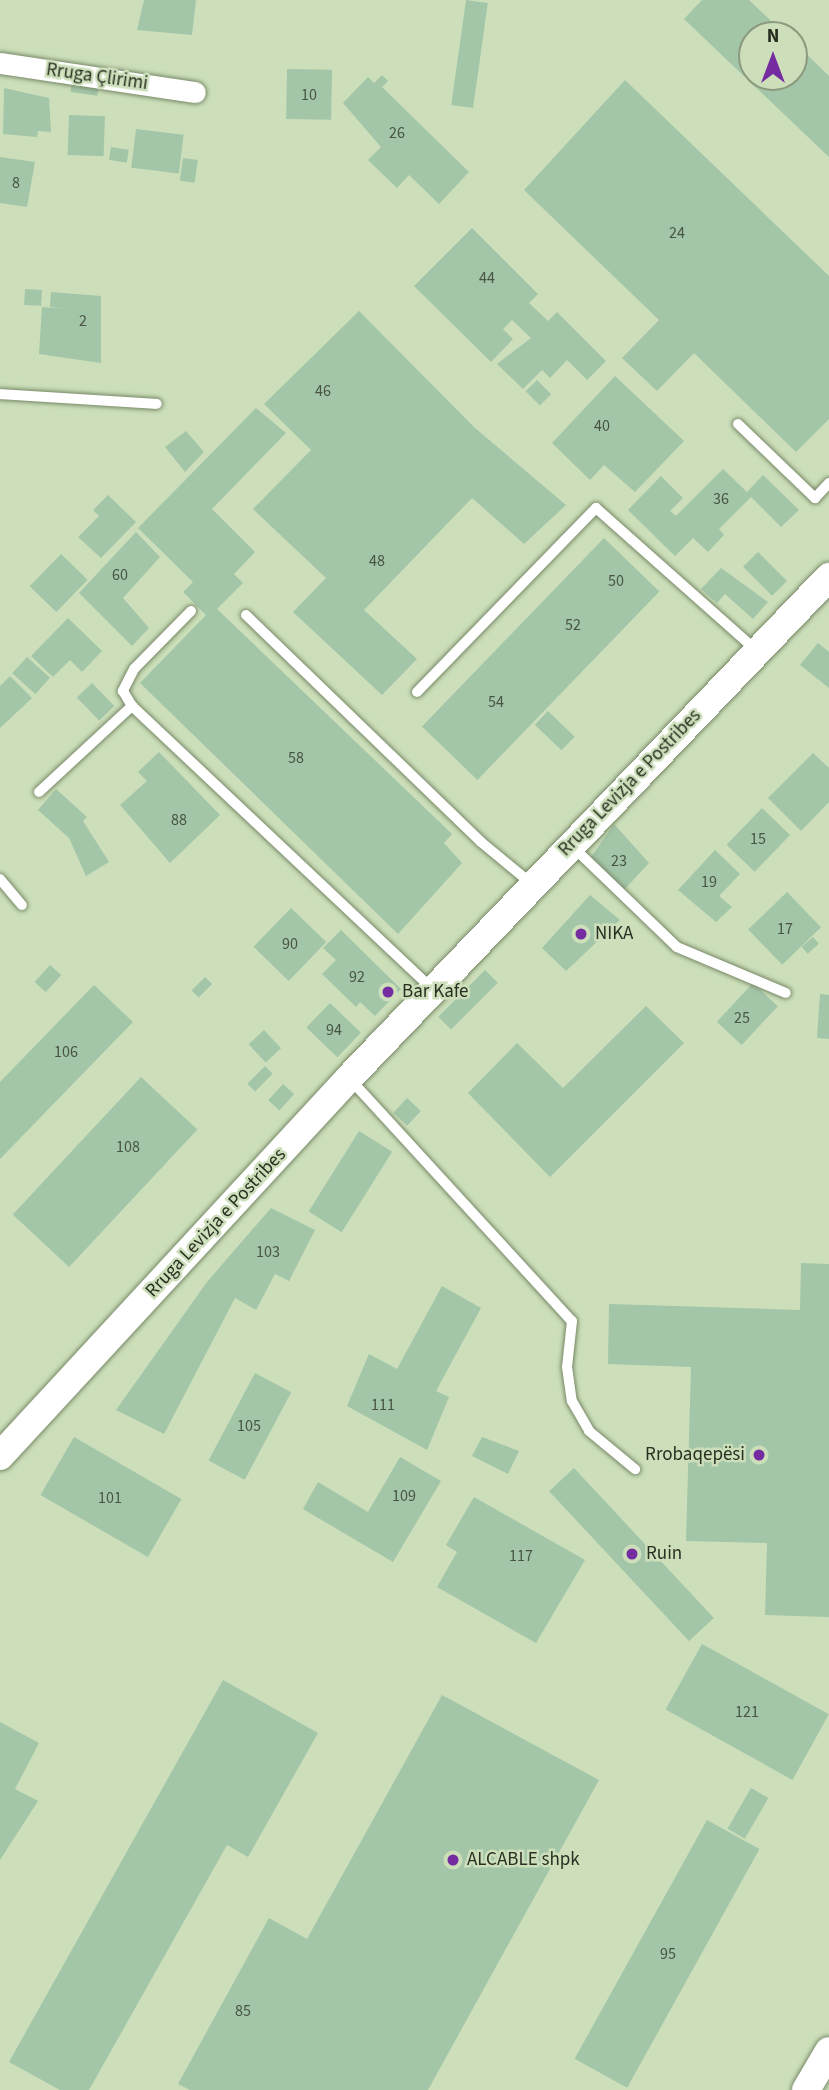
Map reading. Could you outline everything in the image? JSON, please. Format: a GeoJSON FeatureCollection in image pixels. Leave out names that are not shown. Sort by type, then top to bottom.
{"type":"FeatureCollection","features":[{"type":"Feature","properties":{"kind":"street","name":"Rruga Çlirimi"},"geometry":{"type":"LineString","coordinates":[[0,63],[195,92]]}},
{"type":"Feature","properties":{"kind":"street","name":"Rruga Levizja e Postribes"},"geometry":{"type":"LineString","coordinates":[[0,1456],[349,1078],[829,577]]}},
{"type":"Feature","properties":{"kind":"street"},"geometry":{"type":"LineString","coordinates":[[806,2090],[829,2051]]}},
{"type":"Feature","properties":{"kind":"lane"},"geometry":{"type":"LineString","coordinates":[[0,394],[157,404]]}},
{"type":"Feature","properties":{"kind":"lane"},"geometry":{"type":"LineString","coordinates":[[738,424],[815,498],[829,483]]}},
{"type":"Feature","properties":{"kind":"lane"},"geometry":{"type":"LineString","coordinates":[[418,692],[596,508],[757,651]]}},
{"type":"Feature","properties":{"kind":"lane"},"geometry":{"type":"LineString","coordinates":[[191,611],[134,669],[123,691],[132,706],[432,990]]}},
{"type":"Feature","properties":{"kind":"lane"},"geometry":{"type":"LineString","coordinates":[[246,615],[533,885]]}},
{"type":"Feature","properties":{"kind":"lane"},"geometry":{"type":"LineString","coordinates":[[39,792],[132,706]]}},
{"type":"Feature","properties":{"kind":"lane"},"geometry":{"type":"LineString","coordinates":[[571,845],[677,947],[786,993]]}},
{"type":"Feature","properties":{"kind":"lane"},"geometry":{"type":"LineString","coordinates":[[0,879],[22,905]]}},
{"type":"Feature","properties":{"kind":"lane"},"geometry":{"type":"LineString","coordinates":[[349,1078],[572,1321],[567,1367],[572,1401],[589,1430],[635,1469]]}},
{"type":"Feature","properties":{"kind":"building"},"geometry":{"type":"Polygon","coordinates":[[[144,0],[196,0],[192,35],[137,30],[144,0]]]}},
{"type":"Feature","properties":{"kind":"building"},"geometry":{"type":"Polygon","coordinates":[[[466,0],[488,3],[473,108],[451,105],[466,0]]]}},
{"type":"Feature","properties":{"kind":"building"},"geometry":{"type":"Polygon","coordinates":[[[702,0],[749,0],[771,21],[738,21],[738,70],[684,19],[702,0]]]}},
{"type":"Feature","properties":{"kind":"building"},"geometry":{"type":"Polygon","coordinates":[[[808,56],[829,76],[829,157],[760,91],[808,91],[808,56]]]}},
{"type":"Feature","properties":{"kind":"building"},"geometry":{"type":"Polygon","coordinates":[[[287,69],[332,70],[331,120],[286,119],[287,69]]]}},
{"type":"Feature","properties":{"kind":"building"},"geometry":{"type":"Polygon","coordinates":[[[382,75],[388,81],[382,87],[469,172],[439,204],[409,175],[397,188],[368,160],[381,147],[343,103],[368,77],[374,83],[382,75]]]}},
{"type":"Feature","properties":{"kind":"building"},"geometry":{"type":"Polygon","coordinates":[[[625,80],[829,276],[829,419],[796,452],[694,353],[657,391],[622,358],[659,320],[524,190],[625,80]]]}},
{"type":"Feature","properties":{"kind":"building"},"geometry":{"type":"Polygon","coordinates":[[[72,82],[99,86],[97,96],[71,92],[72,82]]]}},
{"type":"Feature","properties":{"kind":"building"},"geometry":{"type":"Polygon","coordinates":[[[4,88],[49,98],[51,132],[38,131],[37,137],[3,134],[4,88]]]}},
{"type":"Feature","properties":{"kind":"building"},"geometry":{"type":"Polygon","coordinates":[[[69,115],[105,116],[104,156],[68,155],[69,115]]]}},
{"type":"Feature","properties":{"kind":"building"},"geometry":{"type":"Polygon","coordinates":[[[136,129],[184,135],[179,174],[131,168],[136,129]]]}},
{"type":"Feature","properties":{"kind":"building"},"geometry":{"type":"Polygon","coordinates":[[[111,147],[129,150],[127,163],[109,160],[111,147]]]}},
{"type":"Feature","properties":{"kind":"building"},"geometry":{"type":"Polygon","coordinates":[[[0,157],[35,162],[27,207],[0,203],[0,157]]]}},
{"type":"Feature","properties":{"kind":"building"},"geometry":{"type":"Polygon","coordinates":[[[183,158],[198,160],[195,183],[180,181],[183,158]]]}},
{"type":"Feature","properties":{"kind":"building"},"geometry":{"type":"Polygon","coordinates":[[[472,228],[538,294],[529,303],[548,321],[557,312],[606,361],[587,380],[567,360],[550,378],[542,370],[523,389],[497,364],[531,338],[512,320],[503,329],[513,339],[491,362],[414,286],[472,228]]]}},
{"type":"Feature","properties":{"kind":"building"},"geometry":{"type":"Polygon","coordinates":[[[25,289],[42,290],[41,306],[24,305],[25,289]]]}},
{"type":"Feature","properties":{"kind":"building"},"geometry":{"type":"Polygon","coordinates":[[[51,292],[101,296],[101,363],[39,354],[42,307],[66,309],[50,307],[51,292]]]}},
{"type":"Feature","properties":{"kind":"building"},"geometry":{"type":"Polygon","coordinates":[[[359,311],[475,428],[566,505],[524,544],[472,498],[364,610],[417,659],[382,695],[293,612],[326,578],[253,509],[311,450],[264,404],[359,311]]]}},
{"type":"Feature","properties":{"kind":"building"},"geometry":{"type":"Polygon","coordinates":[[[615,376],[684,441],[635,492],[604,465],[590,480],[552,443],[615,376]]]}},
{"type":"Feature","properties":{"kind":"building"},"geometry":{"type":"Polygon","coordinates":[[[537,380],[551,394],[540,405],[526,391],[537,380]]]}},
{"type":"Feature","properties":{"kind":"building"},"geometry":{"type":"Polygon","coordinates":[[[256,408],[286,433],[212,509],[255,552],[234,574],[243,583],[217,609],[452,834],[444,843],[462,863],[398,934],[140,683],[206,615],[183,592],[193,582],[138,528],[256,408]]]}},
{"type":"Feature","properties":{"kind":"building"},"geometry":{"type":"Polygon","coordinates":[[[186,431],[204,452],[185,472],[165,447],[186,431]]]}},
{"type":"Feature","properties":{"kind":"building"},"geometry":{"type":"Polygon","coordinates":[[[723,469],[747,492],[763,475],[799,510],[781,527],[751,497],[719,529],[724,535],[708,552],[693,538],[675,556],[628,510],[661,476],[683,498],[670,511],[676,516],[723,469]]]}},
{"type":"Feature","properties":{"kind":"building"},"geometry":{"type":"Polygon","coordinates":[[[108,495],[136,522],[101,558],[78,537],[99,516],[93,510],[108,495]]]}},
{"type":"Feature","properties":{"kind":"building"},"geometry":{"type":"Polygon","coordinates":[[[136,532],[160,557],[123,598],[149,628],[132,646],[79,593],[136,532]]]}},
{"type":"Feature","properties":{"kind":"building"},"geometry":{"type":"Polygon","coordinates":[[[604,538],[659,591],[477,780],[422,726],[604,538]]]}},
{"type":"Feature","properties":{"kind":"building"},"geometry":{"type":"Polygon","coordinates":[[[758,552],[787,581],[772,596],[743,567],[758,552]]]}},
{"type":"Feature","properties":{"kind":"building"},"geometry":{"type":"Polygon","coordinates":[[[61,554],[88,580],[56,612],[30,586],[61,554]]]}},
{"type":"Feature","properties":{"kind":"building"},"geometry":{"type":"Polygon","coordinates":[[[721,568],[768,602],[753,619],[725,594],[717,603],[701,589],[721,568]]]}},
{"type":"Feature","properties":{"kind":"building"},"geometry":{"type":"Polygon","coordinates":[[[68,618],[102,651],[82,672],[70,660],[53,677],[31,656],[68,618]]]}},
{"type":"Feature","properties":{"kind":"building"},"geometry":{"type":"Polygon","coordinates":[[[818,643],[829,652],[829,688],[800,665],[818,643]]]}},
{"type":"Feature","properties":{"kind":"building"},"geometry":{"type":"Polygon","coordinates":[[[27,657],[50,678],[35,694],[12,673],[27,657]]]}},
{"type":"Feature","properties":{"kind":"building"},"geometry":{"type":"Polygon","coordinates":[[[10,676],[32,698],[0,728],[0,686],[10,676]]]}},
{"type":"Feature","properties":{"kind":"building"},"geometry":{"type":"Polygon","coordinates":[[[92,683],[114,706],[99,721],[77,698],[92,683]]]}},
{"type":"Feature","properties":{"kind":"building"},"geometry":{"type":"Polygon","coordinates":[[[548,711],[575,737],[561,750],[535,725],[548,711]]]}},
{"type":"Feature","properties":{"kind":"building"},"geometry":{"type":"Polygon","coordinates":[[[159,752],[220,815],[170,863],[120,805],[147,781],[138,772],[159,752]]]}},
{"type":"Feature","properties":{"kind":"building"},"geometry":{"type":"Polygon","coordinates":[[[813,753],[829,768],[829,802],[801,831],[768,798],[813,753]]]}},
{"type":"Feature","properties":{"kind":"building"},"geometry":{"type":"Polygon","coordinates":[[[56,789],[87,817],[83,821],[109,862],[86,876],[69,838],[38,810],[56,789]]]}},
{"type":"Feature","properties":{"kind":"building"},"geometry":{"type":"Polygon","coordinates":[[[762,808],[790,835],[755,872],[727,845],[762,808]]]}},
{"type":"Feature","properties":{"kind":"building"},"geometry":{"type":"Polygon","coordinates":[[[614,824],[649,863],[623,891],[589,860],[614,824]]]}},
{"type":"Feature","properties":{"kind":"building"},"geometry":{"type":"Polygon","coordinates":[[[715,850],[740,874],[719,896],[732,907],[716,922],[678,890],[715,850]]]}},
{"type":"Feature","properties":{"kind":"building"},"geometry":{"type":"Polygon","coordinates":[[[787,892],[821,927],[782,965],[748,930],[787,892]]]}},
{"type":"Feature","properties":{"kind":"building","name":"NIKA"},"geometry":{"type":"Polygon","coordinates":[[[590,895],[620,920],[566,971],[542,948],[590,895]]]}},
{"type":"Feature","properties":{"kind":"building"},"geometry":{"type":"Polygon","coordinates":[[[291,908],[326,942],[289,981],[253,947],[291,908]]]}},
{"type":"Feature","properties":{"kind":"building"},"geometry":{"type":"Polygon","coordinates":[[[341,930],[401,989],[375,1016],[360,1002],[356,1007],[322,974],[336,960],[323,948],[341,930]]]}},
{"type":"Feature","properties":{"kind":"building"},"geometry":{"type":"Polygon","coordinates":[[[813,937],[819,944],[808,954],[802,947],[813,937]]]}},
{"type":"Feature","properties":{"kind":"building"},"geometry":{"type":"Polygon","coordinates":[[[50,965],[61,975],[46,992],[35,982],[50,965]]]}},
{"type":"Feature","properties":{"kind":"building"},"geometry":{"type":"Polygon","coordinates":[[[485,970],[498,983],[451,1029],[438,1017],[485,970]]]}},
{"type":"Feature","properties":{"kind":"building"},"geometry":{"type":"Polygon","coordinates":[[[205,977],[212,984],[199,998],[192,990],[205,977]]]}},
{"type":"Feature","properties":{"kind":"building"},"geometry":{"type":"Polygon","coordinates":[[[753,983],[778,1006],[742,1045],[717,1022],[753,983]]]}},
{"type":"Feature","properties":{"kind":"building"},"geometry":{"type":"Polygon","coordinates":[[[94,985],[133,1022],[0,1159],[0,1082],[94,985]]]}},
{"type":"Feature","properties":{"kind":"building"},"geometry":{"type":"Polygon","coordinates":[[[820,994],[829,995],[829,1039],[817,1038],[820,994]]]}},
{"type":"Feature","properties":{"kind":"building"},"geometry":{"type":"Polygon","coordinates":[[[330,1003],[361,1033],[337,1057],[306,1027],[330,1003]]]}},
{"type":"Feature","properties":{"kind":"building"},"geometry":{"type":"Polygon","coordinates":[[[646,1006],[684,1043],[550,1177],[468,1093],[517,1043],[563,1088],[646,1006]]]}},
{"type":"Feature","properties":{"kind":"building"},"geometry":{"type":"Polygon","coordinates":[[[264,1030],[281,1048],[266,1063],[249,1044],[264,1030]]]}},
{"type":"Feature","properties":{"kind":"building"},"geometry":{"type":"Polygon","coordinates":[[[265,1066],[273,1074],[255,1091],[247,1084],[265,1066]]]}},
{"type":"Feature","properties":{"kind":"building"},"geometry":{"type":"Polygon","coordinates":[[[141,1077],[197,1130],[69,1267],[13,1214],[141,1077]]]}},
{"type":"Feature","properties":{"kind":"building"},"geometry":{"type":"Polygon","coordinates":[[[283,1084],[294,1094],[279,1110],[268,1100],[283,1084]]]}},
{"type":"Feature","properties":{"kind":"building"},"geometry":{"type":"Polygon","coordinates":[[[407,1098],[421,1111],[407,1126],[393,1113],[407,1098]]]}},
{"type":"Feature","properties":{"kind":"building"},"geometry":{"type":"Polygon","coordinates":[[[359,1131],[392,1152],[342,1232],[309,1212],[359,1131]]]}},
{"type":"Feature","properties":{"kind":"building"},"geometry":{"type":"Polygon","coordinates":[[[271,1208],[315,1230],[289,1281],[275,1274],[256,1310],[235,1298],[164,1434],[116,1410],[207,1282],[271,1208]]]}},
{"type":"Feature","properties":{"kind":"building","name":"Rrobaqepësi"},"geometry":{"type":"Polygon","coordinates":[[[801,1263],[829,1264],[829,1617],[765,1615],[767,1543],[686,1541],[691,1367],[608,1364],[609,1304],[800,1310],[801,1263]]]}},
{"type":"Feature","properties":{"kind":"building"},"geometry":{"type":"Polygon","coordinates":[[[442,1286],[481,1308],[436,1391],[449,1397],[427,1450],[347,1406],[369,1354],[397,1369],[442,1286]]]}},
{"type":"Feature","properties":{"kind":"building"},"geometry":{"type":"Polygon","coordinates":[[[255,1373],[291,1392],[245,1480],[209,1460],[255,1373]]]}},
{"type":"Feature","properties":{"kind":"building"},"geometry":{"type":"Polygon","coordinates":[[[74,1437],[181,1499],[148,1557],[40,1495],[74,1437]]]}},
{"type":"Feature","properties":{"kind":"building"},"geometry":{"type":"Polygon","coordinates":[[[482,1437],[519,1451],[508,1474],[472,1456],[482,1437]]]}},
{"type":"Feature","properties":{"kind":"building"},"geometry":{"type":"Polygon","coordinates":[[[400,1457],[441,1481],[393,1562],[303,1509],[318,1482],[368,1512],[400,1457]]]}},
{"type":"Feature","properties":{"kind":"building","name":"Ruin"},"geometry":{"type":"Polygon","coordinates":[[[574,1468],[714,1618],[689,1641],[549,1491],[574,1468]]]}},
{"type":"Feature","properties":{"kind":"building"},"geometry":{"type":"Polygon","coordinates":[[[474,1497],[585,1560],[536,1643],[437,1587],[457,1552],[446,1545],[474,1497]]]}},
{"type":"Feature","properties":{"kind":"building"},"geometry":{"type":"Polygon","coordinates":[[[702,1644],[829,1714],[792,1780],[666,1710],[702,1644]]]}},
{"type":"Feature","properties":{"kind":"building"},"geometry":{"type":"Polygon","coordinates":[[[223,1680],[318,1733],[248,1857],[227,1845],[89,2090],[60,2090],[9,2062],[223,1680]]]}},
{"type":"Feature","properties":{"kind":"building","name":"ALCABLE shpk"},"geometry":{"type":"Polygon","coordinates":[[[442,1695],[599,1780],[428,2090],[190,2090],[178,2084],[269,1918],[307,1939],[442,1695]]]}},
{"type":"Feature","properties":{"kind":"building"},"geometry":{"type":"Polygon","coordinates":[[[0,1722],[39,1743],[15,1789],[38,1801],[0,1860],[0,1722]]]}},
{"type":"Feature","properties":{"kind":"building"},"geometry":{"type":"Polygon","coordinates":[[[751,1788],[768,1798],[745,1839],[728,1829],[751,1788]]]}},
{"type":"Feature","properties":{"kind":"building"},"geometry":{"type":"Polygon","coordinates":[[[707,1820],[759,1849],[627,2088],[575,2059],[707,1820]]]}},
{"type":"Feature","properties":{"kind":"place","name":"NIKA"},"geometry":{"type":"Point","coordinates":[581,934]}},
{"type":"Feature","properties":{"kind":"place","name":"Bar Kafe"},"geometry":{"type":"Point","coordinates":[388,992]}},
{"type":"Feature","properties":{"kind":"place","name":"Rrobaqepësi"},"geometry":{"type":"Point","coordinates":[759,1455]}},
{"type":"Feature","properties":{"kind":"place","name":"Ruin"},"geometry":{"type":"Point","coordinates":[632,1554]}},
{"type":"Feature","properties":{"kind":"place","name":"ALCABLE shpk"},"geometry":{"type":"Point","coordinates":[453,1860]}}]}
